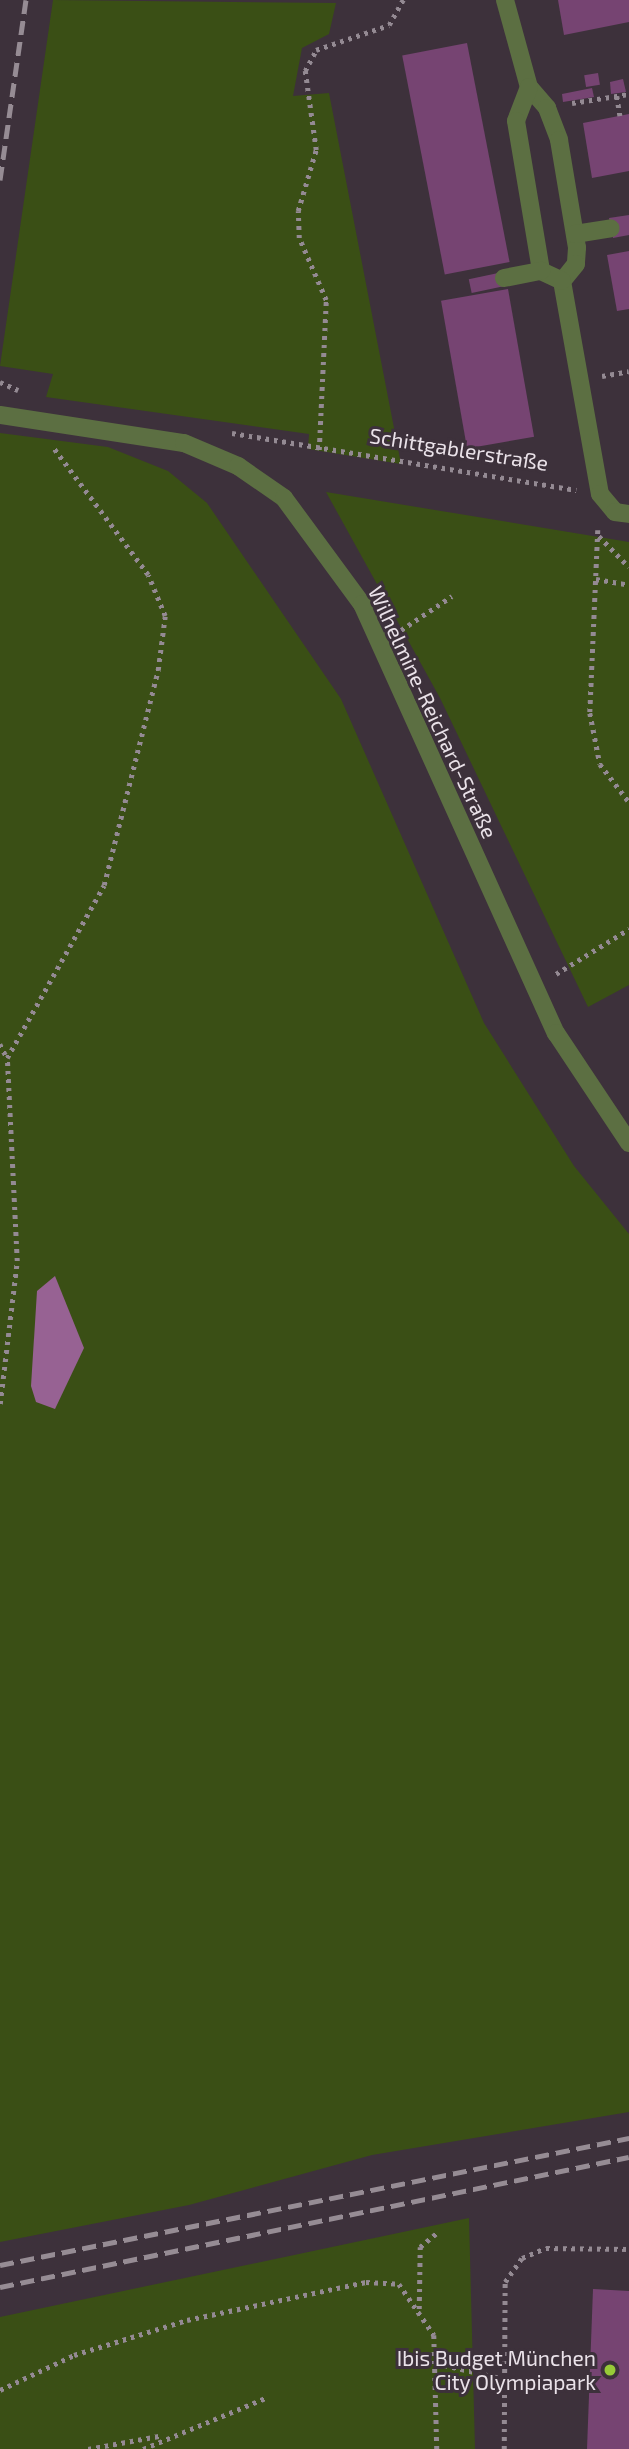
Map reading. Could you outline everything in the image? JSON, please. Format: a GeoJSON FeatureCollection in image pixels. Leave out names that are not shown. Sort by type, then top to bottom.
{"type":"FeatureCollection","features":[{"type":"Feature","properties":{"kind":"street"},"geometry":{"type":"LineString","coordinates":[[505,0],[528,87],[547,108],[575,234],[576,264],[562,281],[600,494],[615,512],[629,514]]}},
{"type":"Feature","properties":{"kind":"street"},"geometry":{"type":"LineString","coordinates":[[528,87],[516,121],[541,271]]}},
{"type":"Feature","properties":{"kind":"street"},"geometry":{"type":"LineString","coordinates":[[575,234],[611,228]]}},
{"type":"Feature","properties":{"kind":"street"},"geometry":{"type":"LineString","coordinates":[[504,278],[541,271],[562,281]]}},
{"type":"Feature","properties":{"kind":"street","name":"Wilhelmine-Reichard-Straße"},"geometry":{"type":"LineString","coordinates":[[0,415],[184,443],[238,466],[284,498],[362,604],[534,987],[582,1078],[629,1143]]}},
{"type":"Feature","properties":{"kind":"path"},"geometry":{"type":"LineString","coordinates":[[319,450],[326,300],[299,238],[298,211],[316,150],[305,71],[316,50],[389,25],[403,0]]}},
{"type":"Feature","properties":{"kind":"path"},"geometry":{"type":"LineString","coordinates":[[547,108],[629,94]]}},
{"type":"Feature","properties":{"kind":"path"},"geometry":{"type":"LineString","coordinates":[[617,96],[620,116]]}},
{"type":"Feature","properties":{"kind":"path"},"geometry":{"type":"LineString","coordinates":[[7,1058],[104,885],[158,670],[165,616],[148,575],[54,456],[55,424]]}},
{"type":"Feature","properties":{"kind":"path","name":"Schittgablerstraße"},"geometry":{"type":"LineString","coordinates":[[272,443],[600,494]]}},
{"type":"Feature","properties":{"kind":"path"},"geometry":{"type":"LineString","coordinates":[[600,494],[590,713],[600,764],[629,803]]}},
{"type":"Feature","properties":{"kind":"path"},"geometry":{"type":"LineString","coordinates":[[598,535],[629,567]]}},
{"type":"Feature","properties":{"kind":"path"},"geometry":{"type":"LineString","coordinates":[[596,579],[629,585]]}},
{"type":"Feature","properties":{"kind":"path"},"geometry":{"type":"LineString","coordinates":[[380,644],[452,596]]}},
{"type":"Feature","properties":{"kind":"path"},"geometry":{"type":"LineString","coordinates":[[534,987],[629,929]]}},
{"type":"Feature","properties":{"kind":"path"},"geometry":{"type":"LineString","coordinates":[[0,1044],[7,1058],[17,1261],[0,1404]]}},
{"type":"Feature","properties":{"kind":"path"},"geometry":{"type":"LineString","coordinates":[[419,2309],[421,2247],[439,2231]]}},
{"type":"Feature","properties":{"kind":"path"},"geometry":{"type":"LineString","coordinates":[[504,2449],[505,2281],[522,2258],[546,2248],[629,2249]]}},
{"type":"Feature","properties":{"kind":"path"},"geometry":{"type":"LineString","coordinates":[[0,2390],[74,2355],[187,2320],[366,2281],[399,2284],[419,2309],[434,2335],[437,2449]]}},
{"type":"Feature","properties":{"kind":"path"},"geometry":{"type":"LineString","coordinates":[[436,2363],[504,2379]]}},
{"type":"Feature","properties":{"kind":"path"},"geometry":{"type":"LineString","coordinates":[[88,2449],[163,2436],[268,2397]]}},
{"type":"Feature","properties":{"kind":"path"},"geometry":{"type":"LineString","coordinates":[[143,2449],[163,2436]]}},
{"type":"Feature","properties":{"kind":"green space"},"geometry":{"type":"Polygon","coordinates":[[[53,0],[336,3],[329,34],[302,48],[293,96],[329,93],[401,464],[308,449],[309,434],[46,397],[53,374],[0,366],[53,0]]]}},
{"type":"Feature","properties":{"kind":"green space"},"geometry":{"type":"Polygon","coordinates":[[[0,433],[108,447],[168,471],[207,503],[341,699],[484,1023],[574,1166],[629,1234],[629,2112],[372,2155],[189,2205],[0,2242],[0,433]]]}},
{"type":"Feature","properties":{"kind":"green space"},"geometry":{"type":"Polygon","coordinates":[[[326,492],[629,542],[629,985],[588,1007],[440,698],[326,492]]]}},
{"type":"Feature","properties":{"kind":"green space"},"geometry":{"type":"Polygon","coordinates":[[[469,2218],[475,2449],[0,2449],[0,2317],[469,2218]]]}},
{"type":"Feature","properties":{"kind":"shaded area"},"geometry":{"type":"Polygon","coordinates":[[[55,1276],[84,1348],[55,1409],[36,1402],[31,1386],[37,1291],[55,1276]]]}},
{"type":"Feature","properties":{"kind":"building"},"geometry":{"type":"Polygon","coordinates":[[[558,0],[629,0],[629,22],[564,35],[558,0]]]}},
{"type":"Feature","properties":{"kind":"building"},"geometry":{"type":"Polygon","coordinates":[[[467,43],[510,262],[445,274],[402,56],[467,43]]]}},
{"type":"Feature","properties":{"kind":"building"},"geometry":{"type":"Polygon","coordinates":[[[598,73],[600,85],[586,87],[584,75],[598,73]]]}},
{"type":"Feature","properties":{"kind":"building"},"geometry":{"type":"Polygon","coordinates":[[[623,79],[626,92],[611,94],[610,82],[623,79]]]}},
{"type":"Feature","properties":{"kind":"building"},"geometry":{"type":"Polygon","coordinates":[[[592,88],[594,97],[563,102],[562,94],[592,88]]]}},
{"type":"Feature","properties":{"kind":"building"},"geometry":{"type":"Polygon","coordinates":[[[629,114],[629,171],[592,178],[583,123],[629,114]]]}},
{"type":"Feature","properties":{"kind":"building"},"geometry":{"type":"Polygon","coordinates":[[[629,215],[629,235],[613,238],[609,218],[629,215]]]}},
{"type":"Feature","properties":{"kind":"building"},"geometry":{"type":"Polygon","coordinates":[[[629,251],[629,309],[617,311],[607,255],[629,251]]]}},
{"type":"Feature","properties":{"kind":"building"},"geometry":{"type":"Polygon","coordinates":[[[503,272],[506,286],[472,293],[469,279],[503,272]]]}},
{"type":"Feature","properties":{"kind":"building"},"geometry":{"type":"Polygon","coordinates":[[[508,289],[534,437],[467,449],[441,301],[508,289]]]}},
{"type":"Feature","properties":{"kind":"building","name":"Ibis Budget München City Olympiapark"},"geometry":{"type":"Polygon","coordinates":[[[593,2289],[629,2291],[629,2449],[587,2449],[593,2289]]]}},
{"type":"Feature","properties":{"kind":"railway"},"geometry":{"type":"LineString","coordinates":[[0,180],[26,0]]}},
{"type":"Feature","properties":{"kind":"railway"},"geometry":{"type":"LineString","coordinates":[[0,2265],[629,2138]]}},
{"type":"Feature","properties":{"kind":"railway"},"geometry":{"type":"LineString","coordinates":[[0,2287],[629,2157]]}},
{"type":"Feature","properties":{"kind":"place","name":"Ibis Budget München City Olympiapark"},"geometry":{"type":"Point","coordinates":[610,2370]}}]}
